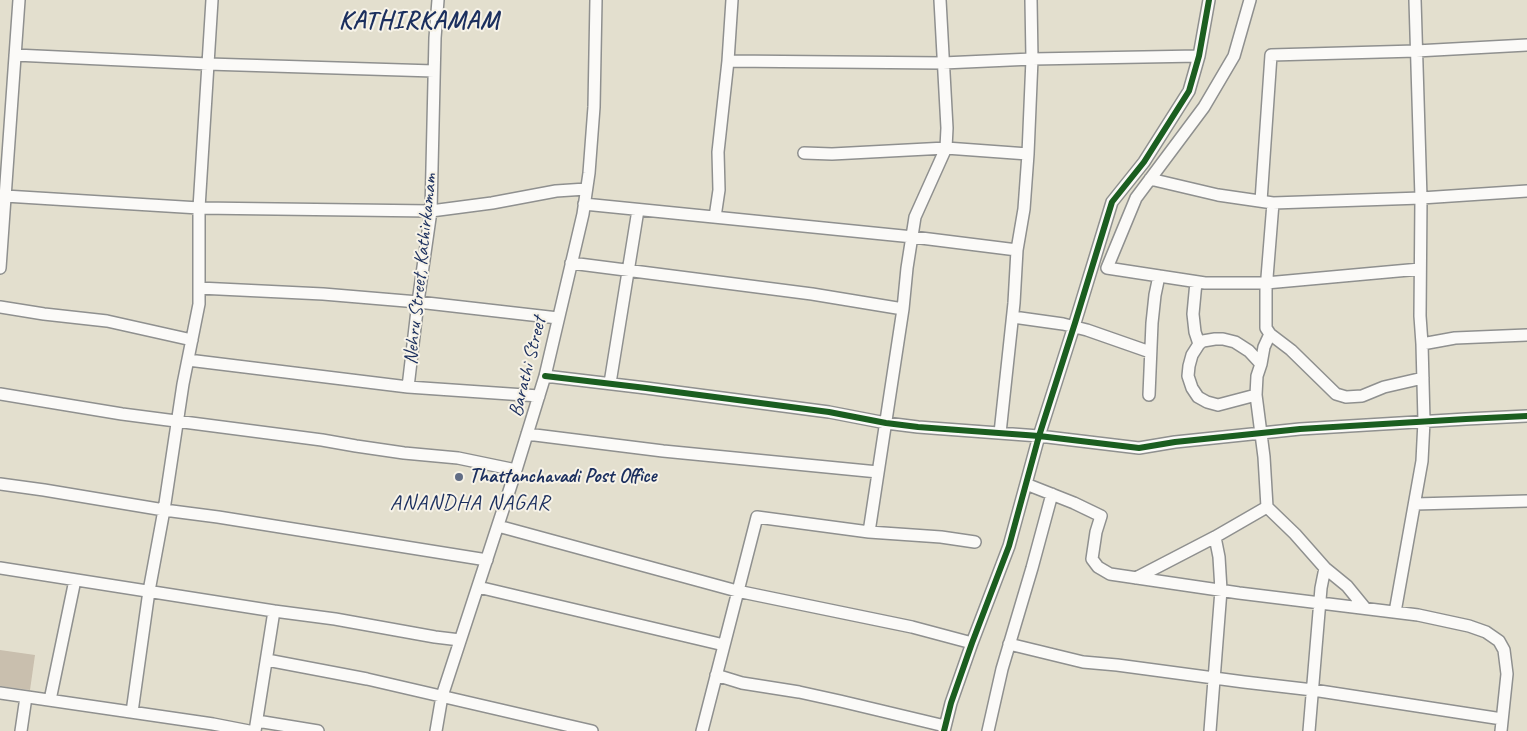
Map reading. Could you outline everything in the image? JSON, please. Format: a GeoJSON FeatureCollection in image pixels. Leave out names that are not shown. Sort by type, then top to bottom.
{"type":"FeatureCollection","features":[{"type":"Feature","properties":{"kind":"street"},"geometry":{"type":"LineString","coordinates":[[0,268],[19,0]]}},
{"type":"Feature","properties":{"kind":"street"},"geometry":{"type":"LineString","coordinates":[[132,712],[148,591],[164,510],[199,304],[199,208],[212,0]]}},
{"type":"Feature","properties":{"kind":"street","name":"Nehru Street, Kathirkamam"},"geometry":{"type":"LineString","coordinates":[[408,388],[431,211],[435,38],[438,0]]}},
{"type":"Feature","properties":{"kind":"street","name":"Barathi Street"},"geometry":{"type":"LineString","coordinates":[[436,731],[442,696],[545,376],[584,204],[594,107],[596,0]]}},
{"type":"Feature","properties":{"kind":"street"},"geometry":{"type":"LineString","coordinates":[[715,217],[719,190],[718,152],[728,61],[732,0]]}},
{"type":"Feature","properties":{"kind":"street"},"geometry":{"type":"LineString","coordinates":[[869,532],[915,217],[946,148],[947,128],[940,0]]}},
{"type":"Feature","properties":{"kind":"street"},"geometry":{"type":"LineString","coordinates":[[1000,432],[1013,317],[1016,250],[1024,209],[1032,59],[1032,0]]}},
{"type":"Feature","properties":{"kind":"street"},"geometry":{"type":"LineString","coordinates":[[716,676],[742,683],[840,701],[944,728],[972,643],[1010,546],[1039,436],[1112,202],[1144,162],[1189,91],[1199,56],[1209,0]]}},
{"type":"Feature","properties":{"kind":"street"},"geometry":{"type":"LineString","coordinates":[[1250,0],[1234,56],[1204,107],[1136,198],[1107,268],[1205,283],[1266,283],[1420,269]]}},
{"type":"Feature","properties":{"kind":"street"},"geometry":{"type":"LineString","coordinates":[[1395,612],[1422,461],[1424,421],[1420,316],[1421,198],[1415,0]]}},
{"type":"Feature","properties":{"kind":"street"},"geometry":{"type":"LineString","coordinates":[[1423,378],[1384,387],[1362,396],[1336,394],[1291,350],[1270,334],[1266,328],[1270,55],[1416,51],[1527,44]]}},
{"type":"Feature","properties":{"kind":"street"},"geometry":{"type":"LineString","coordinates":[[15,55],[208,64],[434,71]]}},
{"type":"Feature","properties":{"kind":"street"},"geometry":{"type":"LineString","coordinates":[[728,61],[943,63],[1032,59],[1199,56]]}},
{"type":"Feature","properties":{"kind":"street"},"geometry":{"type":"LineString","coordinates":[[804,153],[832,154],[946,148],[1028,154]]}},
{"type":"Feature","properties":{"kind":"street"},"geometry":{"type":"LineString","coordinates":[[1150,179],[1218,195],[1267,202],[1421,198],[1527,191]]}},
{"type":"Feature","properties":{"kind":"street"},"geometry":{"type":"LineString","coordinates":[[5,196],[199,208],[431,211],[499,202],[556,191],[586,189]]}},
{"type":"Feature","properties":{"kind":"street"},"geometry":{"type":"LineString","coordinates":[[584,204],[912,237],[1016,250]]}},
{"type":"Feature","properties":{"kind":"street"},"geometry":{"type":"LineString","coordinates":[[610,383],[638,210]]}},
{"type":"Feature","properties":{"kind":"street"},"geometry":{"type":"LineString","coordinates":[[570,263],[802,292],[903,309]]}},
{"type":"Feature","properties":{"kind":"street"},"geometry":{"type":"LineString","coordinates":[[1149,395],[1150,352],[1155,295],[1159,276]]}},
{"type":"Feature","properties":{"kind":"street"},"geometry":{"type":"LineString","coordinates":[[1196,282],[1193,314],[1195,332],[1199,344]]}},
{"type":"Feature","properties":{"kind":"street"},"geometry":{"type":"LineString","coordinates":[[199,288],[323,294],[418,302],[558,318]]}},
{"type":"Feature","properties":{"kind":"street"},"geometry":{"type":"LineString","coordinates":[[0,307],[107,321],[192,340]]}},
{"type":"Feature","properties":{"kind":"street"},"geometry":{"type":"LineString","coordinates":[[1013,317],[1074,327],[1150,352]]}},
{"type":"Feature","properties":{"kind":"street"},"geometry":{"type":"LineString","coordinates":[[1270,334],[1264,347],[1262,364],[1257,376],[1256,395],[1264,457],[1266,507],[1295,534],[1325,568],[1348,586],[1365,608]]}},
{"type":"Feature","properties":{"kind":"street"},"geometry":{"type":"LineString","coordinates":[[1422,344],[1455,338],[1527,335]]}},
{"type":"Feature","properties":{"kind":"street"},"geometry":{"type":"LineString","coordinates":[[1256,395],[1218,405],[1207,402],[1198,397],[1192,388],[1188,376],[1188,366],[1199,344],[1214,339],[1235,342],[1249,351],[1262,364]]}},
{"type":"Feature","properties":{"kind":"street"},"geometry":{"type":"LineString","coordinates":[[188,360],[408,388],[539,396]]}},
{"type":"Feature","properties":{"kind":"street"},"geometry":{"type":"LineString","coordinates":[[545,376],[829,412],[886,423],[952,430],[1000,432],[1139,448],[1175,442],[1260,433],[1424,421],[1527,416]]}},
{"type":"Feature","properties":{"kind":"street"},"geometry":{"type":"LineString","coordinates":[[0,394],[385,450],[458,458],[516,470]]}},
{"type":"Feature","properties":{"kind":"street"},"geometry":{"type":"LineString","coordinates":[[527,434],[663,451],[878,472]]}},
{"type":"Feature","properties":{"kind":"street"},"geometry":{"type":"LineString","coordinates":[[0,484],[164,510],[218,516],[486,560]]}},
{"type":"Feature","properties":{"kind":"street"},"geometry":{"type":"LineString","coordinates":[[1026,484],[1101,516],[1096,532],[1092,559],[1098,567],[1110,574],[1321,604],[1395,612],[1469,626],[1486,632],[1499,641],[1504,650],[1507,674],[1501,731]]}},
{"type":"Feature","properties":{"kind":"street"},"geometry":{"type":"LineString","coordinates":[[988,731],[1002,669],[1052,494]]}},
{"type":"Feature","properties":{"kind":"street"},"geometry":{"type":"LineString","coordinates":[[1415,504],[1527,501]]}},
{"type":"Feature","properties":{"kind":"street"},"geometry":{"type":"LineString","coordinates":[[1136,578],[1215,537],[1266,507]]}},
{"type":"Feature","properties":{"kind":"street"},"geometry":{"type":"LineString","coordinates":[[702,731],[757,517],[869,532],[941,537],[975,542]]}},
{"type":"Feature","properties":{"kind":"street"},"geometry":{"type":"LineString","coordinates":[[498,526],[737,591],[912,627],[972,643]]}},
{"type":"Feature","properties":{"kind":"street"},"geometry":{"type":"LineString","coordinates":[[1210,731],[1221,590],[1220,557],[1215,537]]}},
{"type":"Feature","properties":{"kind":"street"},"geometry":{"type":"LineString","coordinates":[[0,568],[460,640]]}},
{"type":"Feature","properties":{"kind":"street"},"geometry":{"type":"LineString","coordinates":[[1309,731],[1321,588],[1325,568]]}},
{"type":"Feature","properties":{"kind":"street"},"geometry":{"type":"LineString","coordinates":[[50,700],[75,580]]}},
{"type":"Feature","properties":{"kind":"street"},"geometry":{"type":"LineString","coordinates":[[478,588],[724,645]]}},
{"type":"Feature","properties":{"kind":"street"},"geometry":{"type":"LineString","coordinates":[[274,611],[256,726],[318,731]]}},
{"type":"Feature","properties":{"kind":"street"},"geometry":{"type":"LineString","coordinates":[[1009,644],[1083,662],[1313,690],[1502,718]]}},
{"type":"Feature","properties":{"kind":"street"},"geometry":{"type":"LineString","coordinates":[[267,660],[368,679],[592,731]]}},
{"type":"Feature","properties":{"kind":"street"},"geometry":{"type":"LineString","coordinates":[[0,693],[132,712],[196,727],[248,731]]}},
{"type":"Feature","properties":{"kind":"street"},"geometry":{"type":"LineString","coordinates":[[21,731],[26,697]]}},
{"type":"Feature","properties":{"kind":"building"},"geometry":{"type":"Polygon","coordinates":[[[0,650],[35,655],[30,690],[0,686],[0,650]]]}},
{"type":"Feature","properties":{"kind":"cycle path"},"geometry":{"type":"LineString","coordinates":[[944,731],[951,703],[972,643],[1009,546],[1039,436],[1112,202],[1144,162],[1189,91],[1199,56],[1209,0]]}},
{"type":"Feature","properties":{"kind":"cycle path"},"geometry":{"type":"LineString","coordinates":[[545,376],[829,412],[918,427],[1039,436],[1139,448],[1175,442],[1300,429],[1527,416]]}},
{"type":"Feature","properties":{"kind":"place","name":"Thattanchavadi Post Office"},"geometry":{"type":"Point","coordinates":[459,477]}},
{"type":"Feature","properties":{"kind":"district","name":"KATHIRKAMAM"},"geometry":{"type":"Point","coordinates":[419,21]}},
{"type":"Feature","properties":{"kind":"district","name":"ANANDHA NAGAR"},"geometry":{"type":"Point","coordinates":[470,503]}}]}
